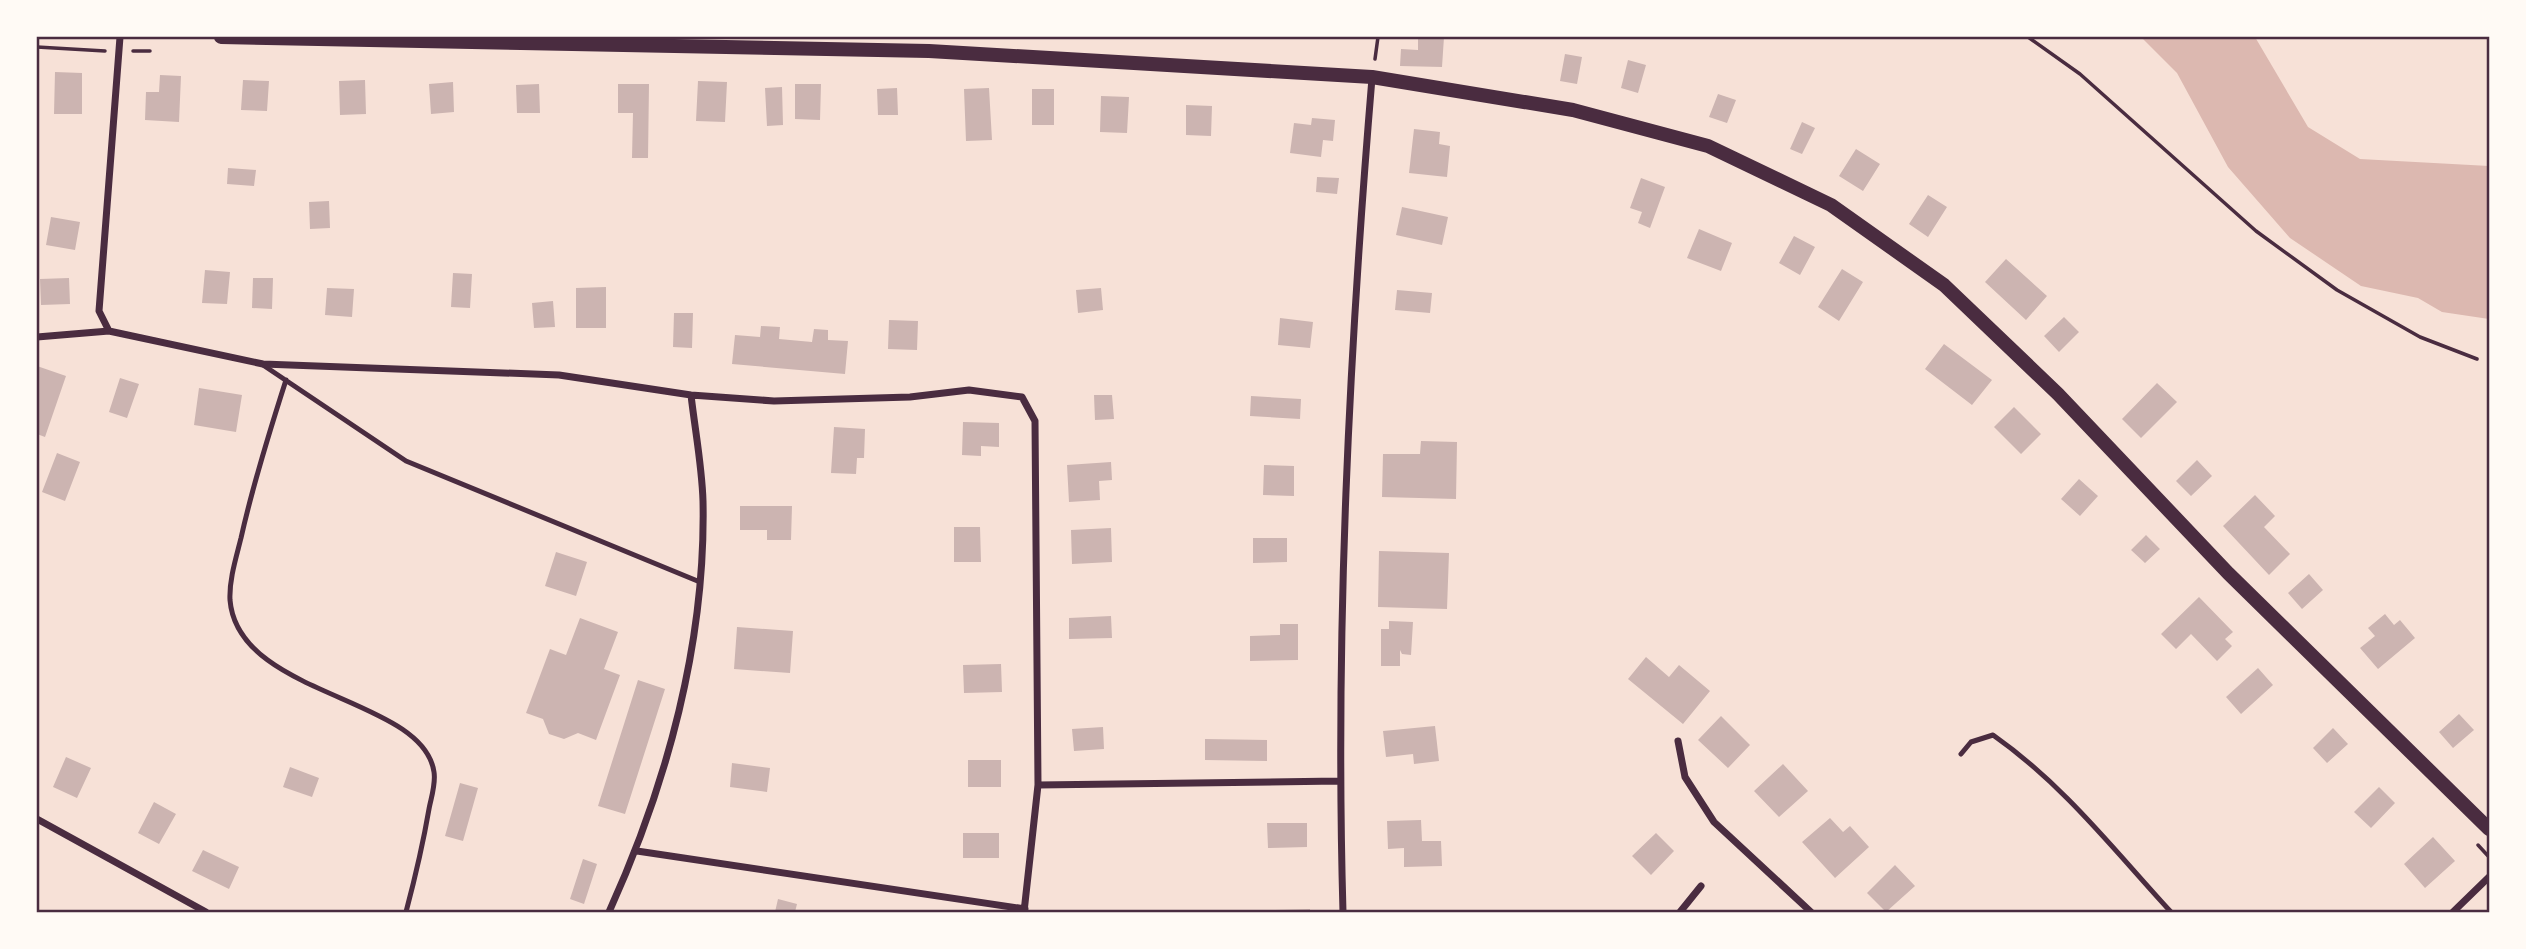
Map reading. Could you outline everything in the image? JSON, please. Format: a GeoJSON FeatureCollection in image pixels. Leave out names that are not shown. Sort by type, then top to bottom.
{"type":"FeatureCollection","features":[{"type":"Feature","properties":{"kind":"main road"},"geometry":{"type":"LineString","coordinates":[[221,37],[929,51],[1372,77],[1573,110],[1708,146],[1830,205],[1953,294],[2058,394],[2228,573],[2489,829]]}},
{"type":"Feature","properties":{"kind":"street"},"geometry":{"type":"LineString","coordinates":[[109,331],[99,311],[120,37]]}},
{"type":"Feature","properties":{"kind":"street"},"geometry":{"type":"LineString","coordinates":[[1343,912],[1339,781],[1353,308],[1372,77]]}},
{"type":"Feature","properties":{"kind":"street"},"geometry":{"type":"LineString","coordinates":[[37,337],[109,331],[262,365],[559,375],[691,395],[774,401],[910,397],[968,390],[1021,397],[1035,421],[1038,785],[1025,910],[637,851]]}},
{"type":"Feature","properties":{"kind":"street"},"geometry":{"type":"LineString","coordinates":[[609,912],[637,851],[660,778],[694,644],[700,582],[703,499],[691,395]]}},
{"type":"Feature","properties":{"kind":"street"},"geometry":{"type":"LineString","coordinates":[[1678,741],[1685,777],[1714,822],[1811,912]]}},
{"type":"Feature","properties":{"kind":"street"},"geometry":{"type":"LineString","coordinates":[[1038,785],[1339,781]]}},
{"type":"Feature","properties":{"kind":"street"},"geometry":{"type":"LineString","coordinates":[[37,819],[206,912]]}},
{"type":"Feature","properties":{"kind":"street"},"geometry":{"type":"LineString","coordinates":[[2453,912],[2489,877]]}},
{"type":"Feature","properties":{"kind":"street"},"geometry":{"type":"LineString","coordinates":[[1680,912],[1701,886]]}},
{"type":"Feature","properties":{"kind":"lane"},"geometry":{"type":"LineString","coordinates":[[262,365],[406,461],[700,582]]}},
{"type":"Feature","properties":{"kind":"lane"},"geometry":{"type":"LineString","coordinates":[[286,380],[257,468],[233,572],[230,599],[235,624],[247,642],[270,663],[411,734],[430,756],[435,775],[419,864],[406,912]]}},
{"type":"Feature","properties":{"kind":"lane"},"geometry":{"type":"LineString","coordinates":[[1961,754],[1970,742],[1993,735],[2016,751],[2082,810],[2171,912]]}},
{"type":"Feature","properties":{"kind":"path"},"geometry":{"type":"LineString","coordinates":[[1372,77],[1378,37]]}},
{"type":"Feature","properties":{"kind":"path"},"geometry":{"type":"LineString","coordinates":[[2028,37],[2080,74],[2256,231],[2317,275],[2420,337],[2477,359]]}},
{"type":"Feature","properties":{"kind":"path"},"geometry":{"type":"LineString","coordinates":[[37,47],[118,51]]}},
{"type":"Feature","properties":{"kind":"shaded area"},"geometry":{"type":"Polygon","coordinates":[[[2141,37],[2255,37],[2308,127],[2360,159],[2489,166],[2489,319],[2442,312],[2418,298],[2361,286],[2290,238],[2228,167],[2177,73],[2141,37]]]}},
{"type":"Feature","properties":{"kind":"building"},"geometry":{"type":"Polygon","coordinates":[[[1418,37],[1444,37],[1442,67],[1400,66],[1401,49],[1418,50],[1418,37]]]}},
{"type":"Feature","properties":{"kind":"building"},"geometry":{"type":"Polygon","coordinates":[[[1565,54],[1582,57],[1577,84],[1560,81],[1565,54]]]}},
{"type":"Feature","properties":{"kind":"building"},"geometry":{"type":"Polygon","coordinates":[[[1628,60],[1646,65],[1638,93],[1621,88],[1628,60]]]}},
{"type":"Feature","properties":{"kind":"building"},"geometry":{"type":"Polygon","coordinates":[[[55,72],[82,73],[82,114],[54,114],[55,72]]]}},
{"type":"Feature","properties":{"kind":"building"},"geometry":{"type":"Polygon","coordinates":[[[160,75],[181,76],[179,122],[145,120],[146,92],[159,92],[160,75]]]}},
{"type":"Feature","properties":{"kind":"building"},"geometry":{"type":"Polygon","coordinates":[[[243,80],[269,81],[267,111],[241,110],[243,80]]]}},
{"type":"Feature","properties":{"kind":"building"},"geometry":{"type":"Polygon","coordinates":[[[365,80],[366,114],[340,115],[339,81],[365,80]]]}},
{"type":"Feature","properties":{"kind":"building"},"geometry":{"type":"Polygon","coordinates":[[[698,81],[727,82],[725,122],[696,121],[698,81]]]}},
{"type":"Feature","properties":{"kind":"building"},"geometry":{"type":"Polygon","coordinates":[[[453,82],[454,112],[431,114],[429,84],[453,82]]]}},
{"type":"Feature","properties":{"kind":"building"},"geometry":{"type":"Polygon","coordinates":[[[539,84],[540,113],[517,113],[516,85],[539,84]]]}},
{"type":"Feature","properties":{"kind":"building"},"geometry":{"type":"Polygon","coordinates":[[[618,84],[649,84],[648,158],[632,158],[633,113],[618,113],[618,84]]]}},
{"type":"Feature","properties":{"kind":"building"},"geometry":{"type":"Polygon","coordinates":[[[795,84],[821,84],[820,120],[795,119],[795,84]]]}},
{"type":"Feature","properties":{"kind":"building"},"geometry":{"type":"Polygon","coordinates":[[[782,87],[783,125],[767,126],[765,88],[782,87]]]}},
{"type":"Feature","properties":{"kind":"building"},"geometry":{"type":"Polygon","coordinates":[[[897,88],[898,115],[878,115],[877,89],[897,88]]]}},
{"type":"Feature","properties":{"kind":"building"},"geometry":{"type":"Polygon","coordinates":[[[989,88],[992,140],[966,141],[964,89],[989,88]]]}},
{"type":"Feature","properties":{"kind":"building"},"geometry":{"type":"Polygon","coordinates":[[[1032,89],[1054,89],[1054,125],[1032,125],[1032,89]]]}},
{"type":"Feature","properties":{"kind":"building"},"geometry":{"type":"Polygon","coordinates":[[[1718,94],[1736,100],[1727,123],[1709,117],[1718,94]]]}},
{"type":"Feature","properties":{"kind":"building"},"geometry":{"type":"Polygon","coordinates":[[[1101,96],[1129,97],[1127,133],[1100,132],[1101,96]]]}},
{"type":"Feature","properties":{"kind":"building"},"geometry":{"type":"Polygon","coordinates":[[[1186,105],[1212,106],[1211,136],[1186,135],[1186,105]]]}},
{"type":"Feature","properties":{"kind":"building"},"geometry":{"type":"Polygon","coordinates":[[[1312,118],[1335,120],[1333,141],[1323,140],[1321,157],[1290,153],[1294,123],[1311,125],[1312,118]]]}},
{"type":"Feature","properties":{"kind":"building"},"geometry":{"type":"Polygon","coordinates":[[[1802,122],[1815,128],[1802,154],[1790,149],[1802,122]]]}},
{"type":"Feature","properties":{"kind":"building"},"geometry":{"type":"Polygon","coordinates":[[[1414,129],[1440,132],[1439,144],[1450,146],[1447,177],[1409,173],[1414,129]]]}},
{"type":"Feature","properties":{"kind":"building"},"geometry":{"type":"Polygon","coordinates":[[[1856,149],[1880,164],[1863,191],[1839,176],[1856,149]]]}},
{"type":"Feature","properties":{"kind":"building"},"geometry":{"type":"Polygon","coordinates":[[[228,168],[256,170],[254,186],[227,184],[228,168]]]}},
{"type":"Feature","properties":{"kind":"building"},"geometry":{"type":"Polygon","coordinates":[[[1317,177],[1339,178],[1337,194],[1316,192],[1317,177]]]}},
{"type":"Feature","properties":{"kind":"building"},"geometry":{"type":"Polygon","coordinates":[[[1641,178],[1665,187],[1650,228],[1638,223],[1642,212],[1630,208],[1641,178]]]}},
{"type":"Feature","properties":{"kind":"building"},"geometry":{"type":"Polygon","coordinates":[[[1928,195],[1947,207],[1928,237],[1909,224],[1928,195]]]}},
{"type":"Feature","properties":{"kind":"building"},"geometry":{"type":"Polygon","coordinates":[[[329,201],[330,228],[310,229],[309,202],[329,201]]]}},
{"type":"Feature","properties":{"kind":"building"},"geometry":{"type":"Polygon","coordinates":[[[1402,207],[1448,217],[1442,245],[1396,235],[1402,207]]]}},
{"type":"Feature","properties":{"kind":"building"},"geometry":{"type":"Polygon","coordinates":[[[51,217],[80,222],[75,250],[46,245],[51,217]]]}},
{"type":"Feature","properties":{"kind":"building"},"geometry":{"type":"Polygon","coordinates":[[[1699,229],[1732,243],[1721,271],[1687,258],[1699,229]]]}},
{"type":"Feature","properties":{"kind":"building"},"geometry":{"type":"Polygon","coordinates":[[[1794,236],[1815,247],[1800,275],[1779,263],[1794,236]]]}},
{"type":"Feature","properties":{"kind":"building"},"geometry":{"type":"Polygon","coordinates":[[[2006,259],[2047,296],[2026,320],[1985,282],[2006,259]]]}},
{"type":"Feature","properties":{"kind":"building"},"geometry":{"type":"Polygon","coordinates":[[[1842,269],[1863,282],[1839,321],[1818,307],[1842,269]]]}},
{"type":"Feature","properties":{"kind":"building"},"geometry":{"type":"Polygon","coordinates":[[[205,270],[230,272],[227,304],[202,303],[205,270]]]}},
{"type":"Feature","properties":{"kind":"building"},"geometry":{"type":"Polygon","coordinates":[[[453,273],[472,274],[470,308],[451,307],[453,273]]]}},
{"type":"Feature","properties":{"kind":"building"},"geometry":{"type":"Polygon","coordinates":[[[69,278],[70,304],[41,305],[40,279],[69,278]]]}},
{"type":"Feature","properties":{"kind":"building"},"geometry":{"type":"Polygon","coordinates":[[[253,278],[273,278],[272,309],[252,308],[253,278]]]}},
{"type":"Feature","properties":{"kind":"building"},"geometry":{"type":"Polygon","coordinates":[[[606,287],[606,328],[576,328],[576,288],[606,287]]]}},
{"type":"Feature","properties":{"kind":"building"},"geometry":{"type":"Polygon","coordinates":[[[327,288],[354,289],[352,317],[325,315],[327,288]]]}},
{"type":"Feature","properties":{"kind":"building"},"geometry":{"type":"Polygon","coordinates":[[[1101,288],[1103,310],[1078,313],[1076,290],[1101,288]]]}},
{"type":"Feature","properties":{"kind":"building"},"geometry":{"type":"Polygon","coordinates":[[[1397,290],[1432,293],[1430,313],[1395,310],[1397,290]]]}},
{"type":"Feature","properties":{"kind":"building"},"geometry":{"type":"Polygon","coordinates":[[[553,301],[555,327],[534,328],[532,303],[553,301]]]}},
{"type":"Feature","properties":{"kind":"building"},"geometry":{"type":"Polygon","coordinates":[[[674,313],[693,313],[692,348],[673,347],[674,313]]]}},
{"type":"Feature","properties":{"kind":"building"},"geometry":{"type":"Polygon","coordinates":[[[2064,317],[2079,332],[2059,352],[2044,336],[2064,317]]]}},
{"type":"Feature","properties":{"kind":"building"},"geometry":{"type":"Polygon","coordinates":[[[1280,318],[1313,322],[1310,348],[1278,345],[1280,318]]]}},
{"type":"Feature","properties":{"kind":"building"},"geometry":{"type":"Polygon","coordinates":[[[889,320],[918,321],[917,350],[888,349],[889,320]]]}},
{"type":"Feature","properties":{"kind":"building"},"geometry":{"type":"Polygon","coordinates":[[[761,326],[780,327],[779,339],[812,342],[814,329],[828,330],[828,340],[848,341],[845,374],[732,364],[735,335],[760,337],[761,326]]]}},
{"type":"Feature","properties":{"kind":"building"},"geometry":{"type":"Polygon","coordinates":[[[1944,344],[1992,380],[1972,405],[1925,369],[1944,344]]]}},
{"type":"Feature","properties":{"kind":"building"},"geometry":{"type":"Polygon","coordinates":[[[37,366],[66,376],[45,437],[37,434],[37,366]]]}},
{"type":"Feature","properties":{"kind":"building"},"geometry":{"type":"Polygon","coordinates":[[[120,378],[139,384],[127,418],[109,412],[120,378]]]}},
{"type":"Feature","properties":{"kind":"building"},"geometry":{"type":"Polygon","coordinates":[[[2157,383],[2177,402],[2141,438],[2122,419],[2157,383]]]}},
{"type":"Feature","properties":{"kind":"building"},"geometry":{"type":"Polygon","coordinates":[[[199,388],[242,395],[236,432],[194,425],[199,388]]]}},
{"type":"Feature","properties":{"kind":"building"},"geometry":{"type":"Polygon","coordinates":[[[1094,395],[1112,395],[1114,419],[1095,420],[1094,395]]]}},
{"type":"Feature","properties":{"kind":"building"},"geometry":{"type":"Polygon","coordinates":[[[1251,396],[1301,399],[1300,419],[1250,416],[1251,396]]]}},
{"type":"Feature","properties":{"kind":"building"},"geometry":{"type":"Polygon","coordinates":[[[2014,407],[2041,434],[2021,454],[1994,427],[2014,407]]]}},
{"type":"Feature","properties":{"kind":"building"},"geometry":{"type":"Polygon","coordinates":[[[963,422],[999,423],[999,447],[981,446],[981,456],[962,455],[963,422]]]}},
{"type":"Feature","properties":{"kind":"building"},"geometry":{"type":"Polygon","coordinates":[[[834,427],[865,429],[864,458],[857,458],[856,474],[831,473],[834,427]]]}},
{"type":"Feature","properties":{"kind":"building"},"geometry":{"type":"Polygon","coordinates":[[[1421,441],[1457,442],[1456,499],[1382,497],[1383,454],[1420,454],[1421,441]]]}},
{"type":"Feature","properties":{"kind":"building"},"geometry":{"type":"Polygon","coordinates":[[[57,453],[80,462],[65,501],[42,492],[57,453]]]}},
{"type":"Feature","properties":{"kind":"building"},"geometry":{"type":"Polygon","coordinates":[[[2197,460],[2212,476],[2191,496],[2176,481],[2197,460]]]}},
{"type":"Feature","properties":{"kind":"building"},"geometry":{"type":"Polygon","coordinates":[[[1111,462],[1112,480],[1099,481],[1100,500],[1069,502],[1067,465],[1111,462]]]}},
{"type":"Feature","properties":{"kind":"building"},"geometry":{"type":"Polygon","coordinates":[[[1264,465],[1294,466],[1294,496],[1263,495],[1264,465]]]}},
{"type":"Feature","properties":{"kind":"building"},"geometry":{"type":"Polygon","coordinates":[[[2079,479],[2098,496],[2080,516],[2061,499],[2079,479]]]}},
{"type":"Feature","properties":{"kind":"building"},"geometry":{"type":"Polygon","coordinates":[[[2255,495],[2275,516],[2264,527],[2290,554],[2269,575],[2223,526],[2255,495]]]}},
{"type":"Feature","properties":{"kind":"building"},"geometry":{"type":"Polygon","coordinates":[[[740,506],[792,506],[791,540],[767,540],[767,530],[740,530],[740,506]]]}},
{"type":"Feature","properties":{"kind":"building"},"geometry":{"type":"Polygon","coordinates":[[[954,527],[980,527],[981,562],[954,562],[954,527]]]}},
{"type":"Feature","properties":{"kind":"building"},"geometry":{"type":"Polygon","coordinates":[[[1111,528],[1112,562],[1072,564],[1071,530],[1111,528]]]}},
{"type":"Feature","properties":{"kind":"building"},"geometry":{"type":"Polygon","coordinates":[[[2146,535],[2160,549],[2145,563],[2131,550],[2146,535]]]}},
{"type":"Feature","properties":{"kind":"building"},"geometry":{"type":"Polygon","coordinates":[[[1253,538],[1287,538],[1287,562],[1253,563],[1253,538]]]}},
{"type":"Feature","properties":{"kind":"building"},"geometry":{"type":"Polygon","coordinates":[[[1379,551],[1449,553],[1447,609],[1378,607],[1379,551]]]}},
{"type":"Feature","properties":{"kind":"building"},"geometry":{"type":"Polygon","coordinates":[[[556,552],[587,562],[576,596],[545,586],[556,552]]]}},
{"type":"Feature","properties":{"kind":"building"},"geometry":{"type":"Polygon","coordinates":[[[2309,574],[2323,590],[2302,609],[2288,593],[2309,574]]]}},
{"type":"Feature","properties":{"kind":"building"},"geometry":{"type":"Polygon","coordinates":[[[2199,597],[2233,632],[2225,639],[2232,646],[2217,661],[2191,634],[2176,649],[2161,634],[2199,597]]]}},
{"type":"Feature","properties":{"kind":"building"},"geometry":{"type":"Polygon","coordinates":[[[2385,614],[2394,625],[2400,620],[2415,638],[2378,669],[2360,648],[2375,636],[2368,628],[2385,614]]]}},
{"type":"Feature","properties":{"kind":"building"},"geometry":{"type":"Polygon","coordinates":[[[1111,616],[1112,638],[1069,639],[1069,618],[1111,616]]]}},
{"type":"Feature","properties":{"kind":"building"},"geometry":{"type":"Polygon","coordinates":[[[580,618],[618,632],[604,669],[620,675],[596,740],[578,733],[564,739],[549,734],[543,719],[526,713],[550,649],[566,655],[580,618]]]}},
{"type":"Feature","properties":{"kind":"building"},"geometry":{"type":"Polygon","coordinates":[[[1389,621],[1413,622],[1411,655],[1402,654],[1400,650],[1400,666],[1381,666],[1381,629],[1389,629],[1389,621]]]}},
{"type":"Feature","properties":{"kind":"building"},"geometry":{"type":"Polygon","coordinates":[[[1280,624],[1298,624],[1298,660],[1250,661],[1250,636],[1280,635],[1280,624]]]}},
{"type":"Feature","properties":{"kind":"building"},"geometry":{"type":"Polygon","coordinates":[[[737,627],[793,631],[790,673],[734,669],[737,627]]]}},
{"type":"Feature","properties":{"kind":"building"},"geometry":{"type":"Polygon","coordinates":[[[1646,657],[1669,677],[1679,665],[1710,691],[1683,724],[1628,679],[1646,657]]]}},
{"type":"Feature","properties":{"kind":"building"},"geometry":{"type":"Polygon","coordinates":[[[1001,664],[1002,692],[964,693],[963,665],[1001,664]]]}},
{"type":"Feature","properties":{"kind":"building"},"geometry":{"type":"Polygon","coordinates":[[[2258,668],[2273,685],[2241,714],[2226,697],[2258,668]]]}},
{"type":"Feature","properties":{"kind":"building"},"geometry":{"type":"Polygon","coordinates":[[[638,680],[665,689],[625,814],[598,806],[638,680]]]}},
{"type":"Feature","properties":{"kind":"building"},"geometry":{"type":"Polygon","coordinates":[[[2459,714],[2474,730],[2453,748],[2439,732],[2459,714]]]}},
{"type":"Feature","properties":{"kind":"building"},"geometry":{"type":"Polygon","coordinates":[[[1721,716],[1750,745],[1728,768],[1698,740],[1721,716]]]}},
{"type":"Feature","properties":{"kind":"building"},"geometry":{"type":"Polygon","coordinates":[[[1435,726],[1439,761],[1414,764],[1413,754],[1386,757],[1383,731],[1435,726]]]}},
{"type":"Feature","properties":{"kind":"building"},"geometry":{"type":"Polygon","coordinates":[[[1103,727],[1104,749],[1074,751],[1072,729],[1103,727]]]}},
{"type":"Feature","properties":{"kind":"building"},"geometry":{"type":"Polygon","coordinates":[[[2333,728],[2348,744],[2327,763],[2313,748],[2333,728]]]}},
{"type":"Feature","properties":{"kind":"building"},"geometry":{"type":"Polygon","coordinates":[[[1205,739],[1267,740],[1267,761],[1205,760],[1205,739]]]}},
{"type":"Feature","properties":{"kind":"building"},"geometry":{"type":"Polygon","coordinates":[[[66,757],[91,768],[77,798],[53,787],[66,757]]]}},
{"type":"Feature","properties":{"kind":"building"},"geometry":{"type":"Polygon","coordinates":[[[968,760],[1001,760],[1001,787],[968,787],[968,760]]]}},
{"type":"Feature","properties":{"kind":"building"},"geometry":{"type":"Polygon","coordinates":[[[732,763],[770,768],[767,792],[730,787],[732,763]]]}},
{"type":"Feature","properties":{"kind":"building"},"geometry":{"type":"Polygon","coordinates":[[[1783,764],[1808,791],[1779,817],[1754,791],[1783,764]]]}},
{"type":"Feature","properties":{"kind":"building"},"geometry":{"type":"Polygon","coordinates":[[[290,767],[319,778],[312,797],[283,787],[290,767]]]}},
{"type":"Feature","properties":{"kind":"building"},"geometry":{"type":"Polygon","coordinates":[[[460,783],[478,788],[463,841],[445,836],[460,783]]]}},
{"type":"Feature","properties":{"kind":"building"},"geometry":{"type":"Polygon","coordinates":[[[2379,787],[2395,803],[2371,828],[2354,812],[2379,787]]]}},
{"type":"Feature","properties":{"kind":"building"},"geometry":{"type":"Polygon","coordinates":[[[154,802],[176,814],[159,844],[138,833],[154,802]]]}},
{"type":"Feature","properties":{"kind":"building"},"geometry":{"type":"Polygon","coordinates":[[[1830,818],[1843,832],[1850,826],[1869,847],[1835,878],[1802,842],[1830,818]]]}},
{"type":"Feature","properties":{"kind":"building"},"geometry":{"type":"Polygon","coordinates":[[[1421,820],[1422,841],[1441,841],[1442,866],[1404,867],[1404,848],[1388,849],[1387,821],[1421,820]]]}},
{"type":"Feature","properties":{"kind":"building"},"geometry":{"type":"Polygon","coordinates":[[[1267,823],[1307,823],[1307,847],[1268,848],[1267,823]]]}},
{"type":"Feature","properties":{"kind":"building"},"geometry":{"type":"Polygon","coordinates":[[[963,833],[999,833],[999,858],[963,858],[963,833]]]}},
{"type":"Feature","properties":{"kind":"building"},"geometry":{"type":"Polygon","coordinates":[[[1656,833],[1674,851],[1651,875],[1632,856],[1656,833]]]}},
{"type":"Feature","properties":{"kind":"building"},"geometry":{"type":"Polygon","coordinates":[[[2433,837],[2455,861],[2425,888],[2404,864],[2433,837]]]}},
{"type":"Feature","properties":{"kind":"building"},"geometry":{"type":"Polygon","coordinates":[[[203,850],[239,867],[229,889],[192,871],[203,850]]]}},
{"type":"Feature","properties":{"kind":"building"},"geometry":{"type":"Polygon","coordinates":[[[583,859],[597,864],[584,904],[570,899],[583,859]]]}},
{"type":"Feature","properties":{"kind":"building"},"geometry":{"type":"Polygon","coordinates":[[[1895,865],[1915,886],[1886,912],[1867,893],[1895,865]]]}},
{"type":"Feature","properties":{"kind":"building"},"geometry":{"type":"Polygon","coordinates":[[[778,899],[797,904],[795,912],[775,912],[778,899]]]}},
{"type":"Feature","properties":{"kind":"building"},"geometry":{"type":"Polygon","coordinates":[[[1310,909],[1310,912],[1275,912],[1275,910],[1310,909]]]}}]}
